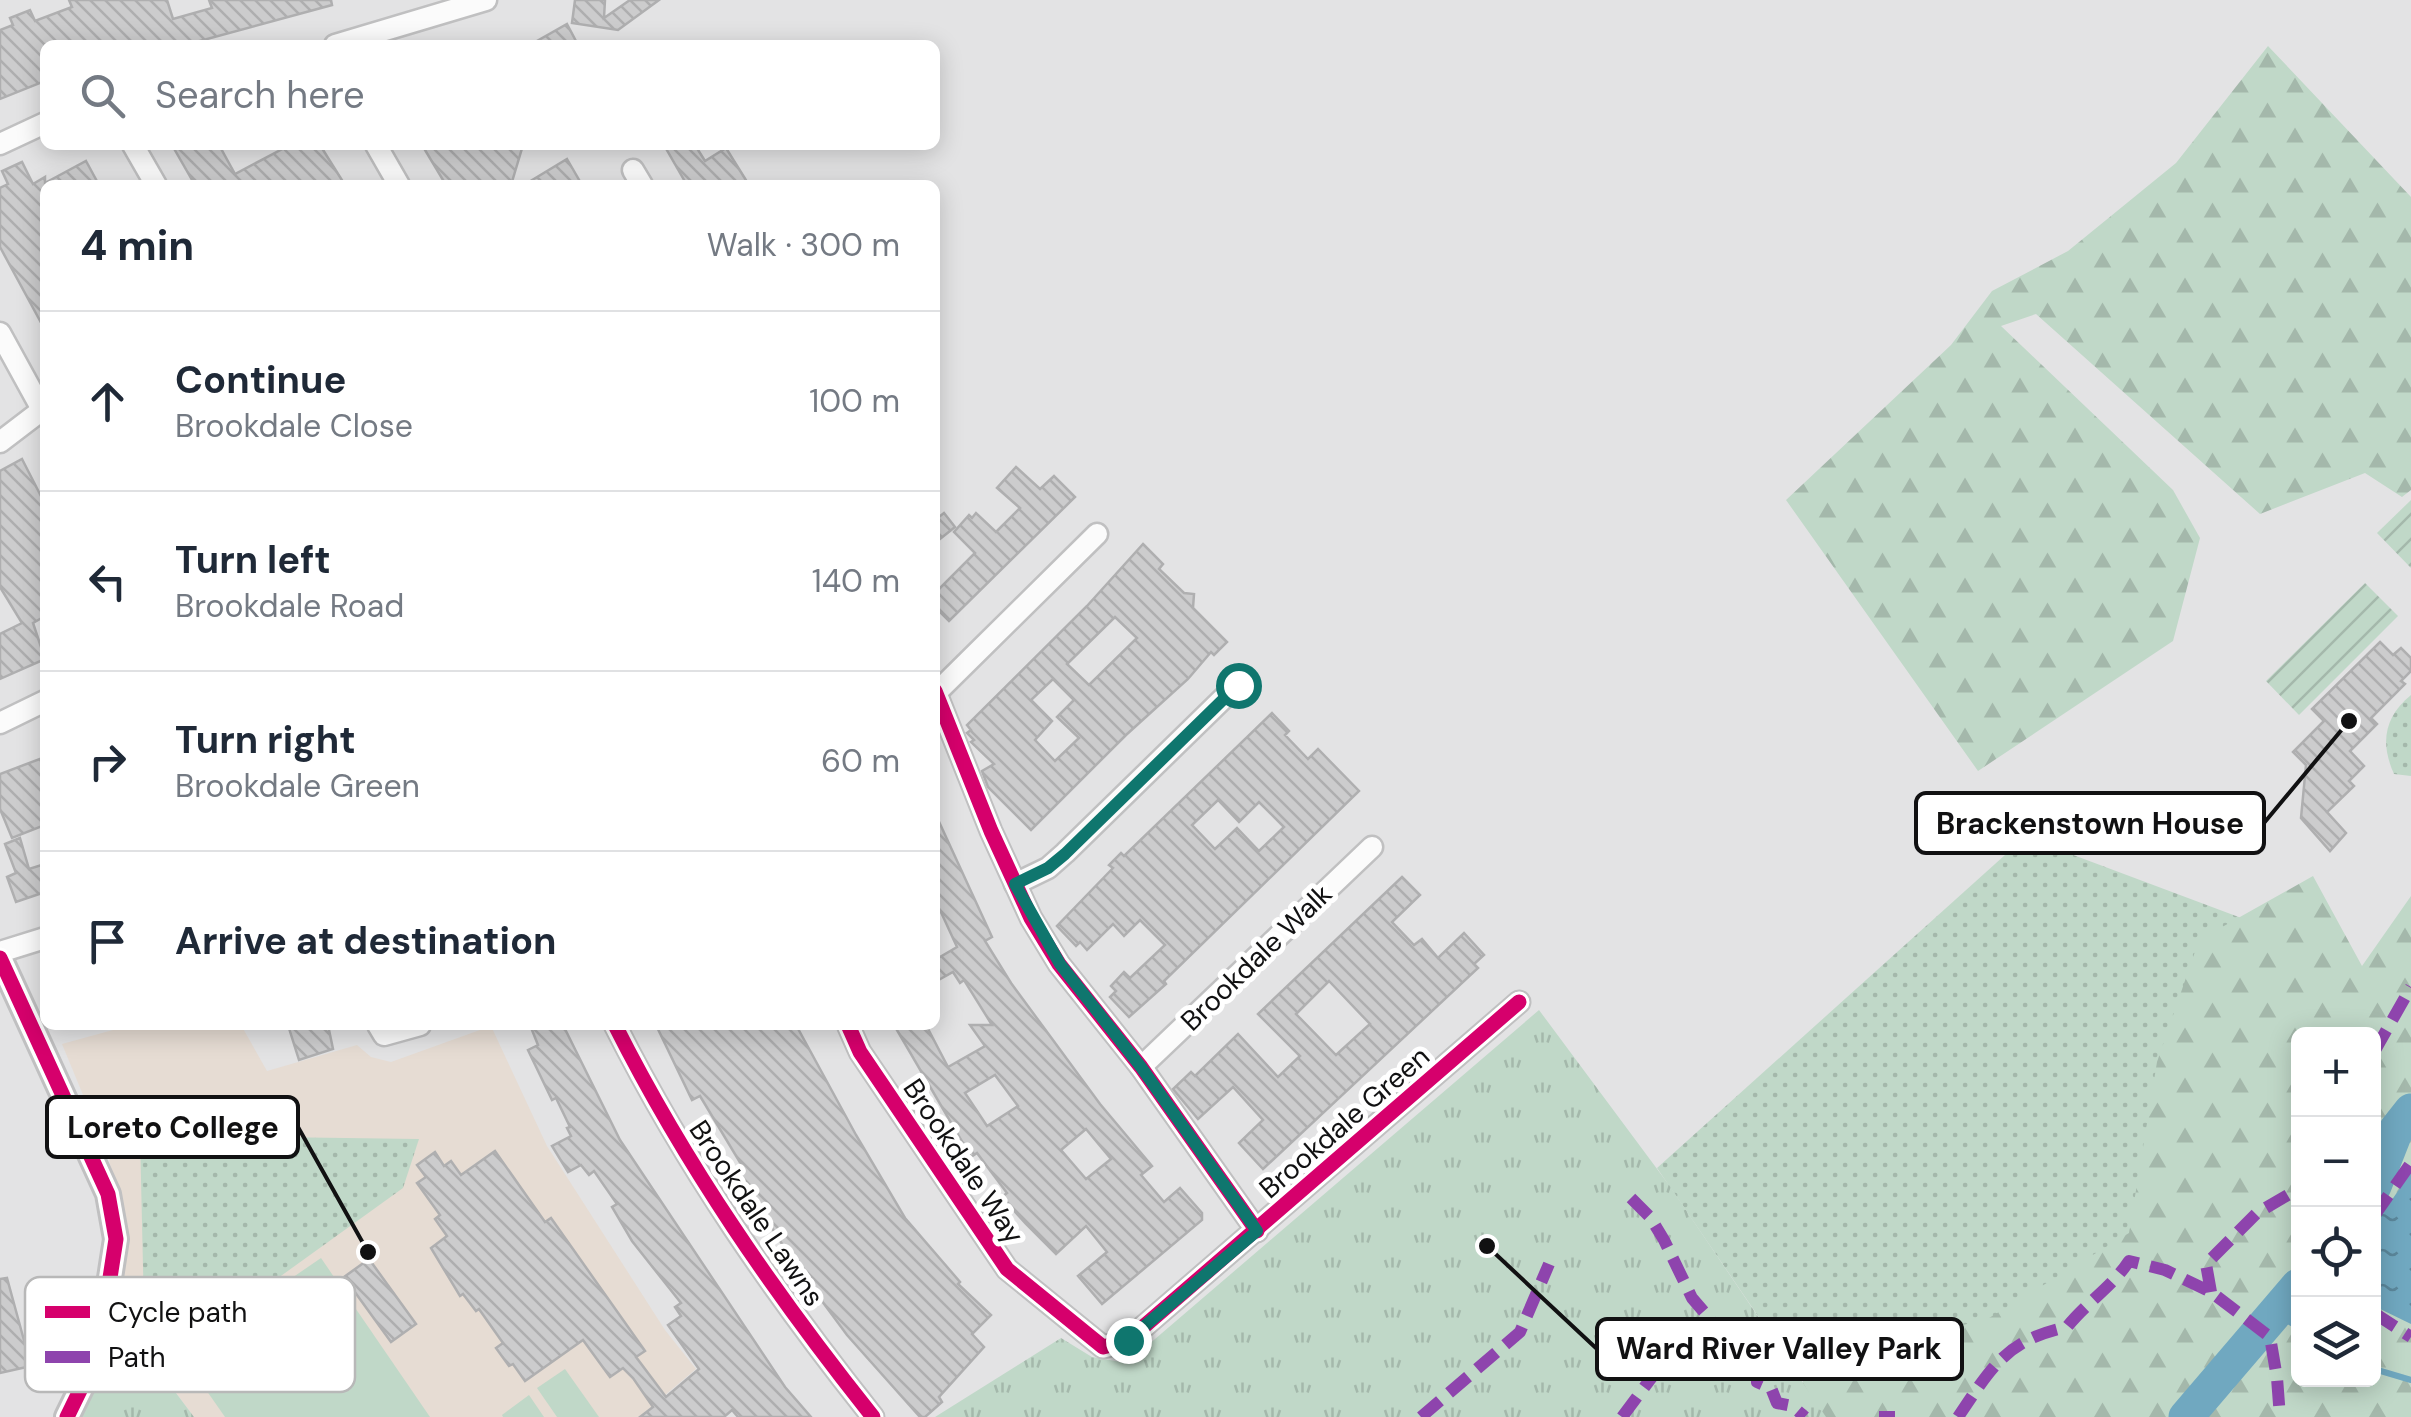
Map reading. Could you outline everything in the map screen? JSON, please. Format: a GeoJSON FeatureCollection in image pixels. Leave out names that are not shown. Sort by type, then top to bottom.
{"type":"FeatureCollection","features":[{"type":"Feature","properties":{"kind":"street"},"geometry":{"type":"LineString","coordinates":[[352,40],[486,0]]}},
{"type":"Feature","properties":{"kind":"street"},"geometry":{"type":"LineString","coordinates":[[0,144],[40,126]]}},
{"type":"Feature","properties":{"kind":"street"},"geometry":{"type":"LineString","coordinates":[[136,150],[153,180]]}},
{"type":"Feature","properties":{"kind":"street"},"geometry":{"type":"LineString","coordinates":[[379,150],[396,180]]}},
{"type":"Feature","properties":{"kind":"street"},"geometry":{"type":"LineString","coordinates":[[0,333],[40,405]]}},
{"type":"Feature","properties":{"kind":"street"},"geometry":{"type":"LineString","coordinates":[[0,442],[40,415]]}},
{"type":"Feature","properties":{"kind":"street"},"geometry":{"type":"LineString","coordinates":[[940,687],[1097,534]]}},
{"type":"Feature","properties":{"kind":"street"},"geometry":{"type":"LineString","coordinates":[[1015,884],[1048,868],[1065,854],[1238,685]]}},
{"type":"Feature","properties":{"kind":"street"},"geometry":{"type":"LineString","coordinates":[[0,723],[40,703]]}},
{"type":"Feature","properties":{"kind":"street"},"geometry":{"type":"LineString","coordinates":[[940,704],[1015,884],[1060,964],[1141,1067],[1257,1231]]}},
{"type":"Feature","properties":{"kind":"street","name":"Brookdale Walk"},"geometry":{"type":"LineString","coordinates":[[1141,1067],[1372,847]]}},
{"type":"Feature","properties":{"kind":"street"},"geometry":{"type":"LineString","coordinates":[[40,940],[0,955],[108,1194],[116,1239],[110,1277]]}},
{"type":"Feature","properties":{"kind":"street","name":"Brookdale Green"},"geometry":{"type":"LineString","coordinates":[[1104,1346],[1128,1340],[1519,1002]]}},
{"type":"Feature","properties":{"kind":"street","name":"Brookdale Lawns"},"geometry":{"type":"LineString","coordinates":[[618,1030],[696,1172],[766,1277],[873,1417]]}},
{"type":"Feature","properties":{"kind":"street","name":"Brookdale Way"},"geometry":{"type":"LineString","coordinates":[[850,1030],[860,1052],[1007,1269],[1104,1346]]}},
{"type":"Feature","properties":{"kind":"street"},"geometry":{"type":"LineString","coordinates":[[67,1417],[79,1392]]}},
{"type":"Feature","properties":{"kind":"shaded area"},"geometry":{"type":"Polygon","coordinates":[[[113,1030],[244,1030],[267,1071],[357,1045],[371,1057],[391,1062],[480,1030],[493,1030],[547,1146],[665,1330],[696,1369],[639,1417],[194,1417],[175,1392],[355,1392],[355,1277],[119,1277],[119,1220],[109,1158],[62,1044],[113,1030]]]}},
{"type":"Feature","properties":{"kind":"green space"},"geometry":{"type":"Polygon","coordinates":[[[2268,46],[2411,197],[2411,490],[2402,497],[2365,473],[2260,514],[2036,314],[2001,326],[2173,490],[2200,538],[2173,641],[1978,771],[1786,500],[1951,345],[1992,291],[2068,251],[2176,163],[2268,46]]]}},
{"type":"Feature","properties":{"kind":"green space"},"geometry":{"type":"Polygon","coordinates":[[[2411,500],[2411,568],[2377,533],[2411,500]]]}},
{"type":"Feature","properties":{"kind":"green space"},"geometry":{"type":"Polygon","coordinates":[[[2365,583],[2398,616],[2299,715],[2266,681],[2365,583]]]}},
{"type":"Feature","properties":{"kind":"green space"},"geometry":{"type":"Polygon","coordinates":[[[2411,695],[2411,776],[2394,774],[2386,741],[2390,721],[2411,695]]]}},
{"type":"Feature","properties":{"kind":"green space"},"geometry":{"type":"Polygon","coordinates":[[[2025,837],[2244,919],[2128,1240],[1827,1417],[1657,1168],[2025,837]]]}},
{"type":"Feature","properties":{"kind":"green space"},"geometry":{"type":"Polygon","coordinates":[[[2313,876],[2362,966],[2411,896],[2411,1417],[1631,1417],[1785,1358],[1802,1383],[1842,1358],[1989,1318],[2129,1233],[2157,1062],[2199,940],[2313,876]]]}},
{"type":"Feature","properties":{"kind":"green space"},"geometry":{"type":"Polygon","coordinates":[[[1539,1010],[1669,1185],[1826,1417],[935,1417],[1061,1338],[1092,1357],[1127,1363],[1539,1010]]]}},
{"type":"Feature","properties":{"kind":"green space"},"geometry":{"type":"Polygon","coordinates":[[[140,1135],[419,1139],[403,1188],[279,1277],[143,1277],[140,1135]]]}},
{"type":"Feature","properties":{"kind":"green space"},"geometry":{"type":"Polygon","coordinates":[[[321,1258],[334,1277],[293,1277],[321,1258]]]}},
{"type":"Feature","properties":{"kind":"green space"},"geometry":{"type":"Polygon","coordinates":[[[355,1308],[430,1417],[225,1417],[208,1392],[355,1392],[355,1308]]]}},
{"type":"Feature","properties":{"kind":"green space"},"geometry":{"type":"Polygon","coordinates":[[[565,1369],[599,1417],[557,1417],[537,1388],[565,1369]]]}},
{"type":"Feature","properties":{"kind":"green space"},"geometry":{"type":"Polygon","coordinates":[[[91,1392],[175,1392],[194,1417],[82,1417],[91,1392]]]}},
{"type":"Feature","properties":{"kind":"green space"},"geometry":{"type":"Polygon","coordinates":[[[529,1395],[544,1417],[503,1417],[502,1415],[529,1395]]]}},
{"type":"Feature","properties":{"kind":"water"},"geometry":{"type":"Polygon","coordinates":[[[2411,1172],[2411,1324],[2381,1309],[2381,1216],[2411,1172]]]}},
{"type":"Feature","properties":{"kind":"building"},"geometry":{"type":"Polygon","coordinates":[[[69,0],[167,0],[173,19],[212,8],[209,0],[331,0],[332,5],[203,40],[40,40],[40,83],[0,99],[0,30],[13,25],[10,18],[30,10],[35,21],[72,7],[69,0]]]}},
{"type":"Feature","properties":{"kind":"building"},"geometry":{"type":"Polygon","coordinates":[[[575,0],[605,0],[604,18],[630,0],[659,0],[618,30],[572,23],[575,0]]]}},
{"type":"Feature","properties":{"kind":"building"},"geometry":{"type":"Polygon","coordinates":[[[567,24],[575,40],[539,40],[567,24]]]}},
{"type":"Feature","properties":{"kind":"building"},"geometry":{"type":"Polygon","coordinates":[[[175,150],[222,150],[235,174],[281,150],[323,150],[342,180],[192,180],[175,150]]]}},
{"type":"Feature","properties":{"kind":"building"},"geometry":{"type":"Polygon","coordinates":[[[425,150],[522,150],[512,180],[443,180],[425,150]]]}},
{"type":"Feature","properties":{"kind":"building"},"geometry":{"type":"Polygon","coordinates":[[[667,150],[698,150],[705,161],[727,150],[746,180],[684,180],[667,150]]]}},
{"type":"Feature","properties":{"kind":"building"},"geometry":{"type":"Polygon","coordinates":[[[567,159],[579,180],[532,180],[567,159]]]}},
{"type":"Feature","properties":{"kind":"building"},"geometry":{"type":"Polygon","coordinates":[[[86,161],[96,180],[51,180],[86,161]]]}},
{"type":"Feature","properties":{"kind":"building"},"geometry":{"type":"Polygon","coordinates":[[[22,162],[33,184],[45,177],[40,180],[40,321],[0,247],[0,188],[8,184],[2,171],[22,162]]]}},
{"type":"Feature","properties":{"kind":"building"},"geometry":{"type":"Polygon","coordinates":[[[22,459],[40,494],[40,619],[33,623],[40,644],[40,661],[0,679],[0,634],[22,623],[0,587],[0,471],[22,459]]]}},
{"type":"Feature","properties":{"kind":"building"},"geometry":{"type":"Polygon","coordinates":[[[1016,467],[1040,489],[1054,476],[1075,497],[949,621],[940,612],[940,588],[975,553],[954,532],[969,515],[972,518],[976,513],[996,532],[1020,508],[997,488],[1016,467]]]}},
{"type":"Feature","properties":{"kind":"building"},"geometry":{"type":"Polygon","coordinates":[[[944,513],[955,527],[940,539],[940,516],[944,513]]]}},
{"type":"Feature","properties":{"kind":"building"},"geometry":{"type":"Polygon","coordinates":[[[1143,544],[1163,564],[1159,569],[1184,593],[1194,594],[1193,608],[1227,642],[1214,655],[1211,652],[1188,679],[1031,830],[988,787],[982,771],[994,764],[971,742],[974,740],[967,733],[971,730],[967,725],[1087,606],[1143,544]],[[1115,617],[1067,664],[1089,685],[1137,638],[1115,617]],[[1053,679],[1031,700],[1052,721],[1035,740],[1055,761],[1079,738],[1057,717],[1074,700],[1053,679]]]}},
{"type":"Feature","properties":{"kind":"building"},"geometry":{"type":"Polygon","coordinates":[[[2380,642],[2393,655],[2401,648],[2411,658],[2411,671],[2401,681],[2405,684],[2371,718],[2377,724],[2350,751],[2364,766],[2349,781],[2354,786],[2327,812],[2346,833],[2330,851],[2301,818],[2306,765],[2293,752],[2324,721],[2312,709],[2380,642]]]}},
{"type":"Feature","properties":{"kind":"building"},"geometry":{"type":"Polygon","coordinates":[[[1272,713],[1289,731],[1285,735],[1308,759],[1318,749],[1359,791],[1129,1017],[1110,997],[1116,991],[1111,986],[1124,972],[1130,978],[1165,945],[1140,920],[1124,936],[1113,924],[1087,950],[1080,942],[1076,946],[1057,926],[1113,868],[1109,865],[1121,853],[1124,856],[1272,713]],[[1218,800],[1192,825],[1215,849],[1237,828],[1259,851],[1284,827],[1259,802],[1239,822],[1218,800]]]}},
{"type":"Feature","properties":{"kind":"building"},"geometry":{"type":"Polygon","coordinates":[[[40,759],[40,827],[12,838],[0,809],[0,774],[40,759]]]}},
{"type":"Feature","properties":{"kind":"building"},"geometry":{"type":"Polygon","coordinates":[[[940,824],[992,937],[985,941],[1011,983],[1100,1104],[1152,1166],[1141,1175],[1164,1202],[1180,1188],[1202,1213],[1202,1220],[1102,1304],[1078,1276],[1107,1252],[1086,1226],[1056,1254],[1026,1224],[1002,1197],[1007,1193],[977,1153],[971,1157],[897,1030],[929,1030],[948,1067],[985,1046],[970,1025],[992,1025],[964,980],[960,983],[953,972],[940,979],[940,957],[957,947],[940,910],[940,824]],[[995,1075],[965,1093],[987,1126],[1018,1106],[995,1075]],[[1086,1129],[1061,1150],[1086,1179],[1111,1159],[1086,1129]]]}},
{"type":"Feature","properties":{"kind":"building"},"geometry":{"type":"Polygon","coordinates":[[[20,838],[29,869],[40,866],[40,894],[16,902],[7,877],[16,873],[5,844],[20,838]]]}},
{"type":"Feature","properties":{"kind":"building"},"geometry":{"type":"Polygon","coordinates":[[[1402,877],[1420,895],[1392,922],[1414,945],[1422,939],[1438,958],[1464,933],[1484,955],[1474,964],[1478,968],[1263,1169],[1239,1143],[1263,1120],[1233,1087],[1198,1119],[1173,1089],[1191,1072],[1195,1076],[1238,1034],[1278,1077],[1300,1056],[1258,1014],[1402,877]],[[1329,981],[1296,1014],[1336,1055],[1370,1024],[1329,981]]]}},
{"type":"Feature","properties":{"kind":"building"},"geometry":{"type":"Polygon","coordinates":[[[290,1030],[329,1030],[333,1049],[299,1060],[290,1030]]]}},
{"type":"Feature","properties":{"kind":"building"},"geometry":{"type":"Polygon","coordinates":[[[532,1030],[565,1030],[620,1140],[785,1387],[811,1417],[738,1417],[732,1410],[724,1417],[640,1417],[653,1407],[633,1378],[623,1368],[610,1377],[583,1340],[525,1381],[513,1364],[509,1366],[496,1348],[503,1343],[479,1309],[476,1311],[463,1294],[460,1296],[431,1248],[447,1236],[435,1219],[440,1215],[417,1183],[426,1177],[417,1165],[435,1152],[444,1166],[451,1161],[461,1175],[495,1151],[545,1222],[551,1218],[645,1351],[636,1357],[666,1397],[699,1369],[668,1325],[681,1316],[675,1307],[681,1303],[632,1241],[612,1207],[617,1204],[594,1171],[589,1175],[581,1165],[568,1172],[552,1146],[571,1136],[567,1128],[570,1127],[528,1050],[538,1045],[532,1030]]]}},
{"type":"Feature","properties":{"kind":"building"},"geometry":{"type":"Polygon","coordinates":[[[658,1030],[799,1030],[905,1218],[958,1284],[991,1315],[972,1334],[984,1347],[939,1397],[942,1402],[925,1417],[920,1417],[847,1335],[796,1266],[737,1173],[744,1169],[700,1096],[692,1100],[658,1030]]]}},
{"type":"Feature","properties":{"kind":"building"},"geometry":{"type":"Polygon","coordinates":[[[369,1259],[416,1324],[391,1342],[355,1292],[355,1277],[344,1277],[369,1259]]]}},
{"type":"Feature","properties":{"kind":"building"},"geometry":{"type":"Polygon","coordinates":[[[7,1278],[25,1344],[25,1367],[0,1373],[0,1279],[7,1278]]]}},
{"type":"Feature","properties":{"kind":"waterway"},"geometry":{"type":"LineString","coordinates":[[2381,1168],[2396,1130],[2411,1111]]}},
{"type":"Feature","properties":{"kind":"waterway"},"geometry":{"type":"LineString","coordinates":[[2186,1417],[2291,1294]]}},
{"type":"Feature","properties":{"kind":"waterway"},"geometry":{"type":"LineString","coordinates":[[2275,1313],[2291,1323]]}},
{"type":"Feature","properties":{"kind":"waterway"},"geometry":{"type":"LineString","coordinates":[[2381,1371],[2411,1380]]}},
{"type":"Feature","properties":{"kind":"marked path"},"geometry":{"type":"LineString","coordinates":[[2381,1040],[2411,987]]}},
{"type":"Feature","properties":{"kind":"marked path"},"geometry":{"type":"LineString","coordinates":[[2380,1207],[2411,1163]]}},
{"type":"Feature","properties":{"kind":"marked path"},"geometry":{"type":"LineString","coordinates":[[2211,1292],[2206,1264],[2257,1213],[2291,1193]]}},
{"type":"Feature","properties":{"kind":"marked path"},"geometry":{"type":"LineString","coordinates":[[1631,1198],[1650,1217],[1692,1298],[1723,1334]]}},
{"type":"Feature","properties":{"kind":"marked path"},"geometry":{"type":"LineString","coordinates":[[1958,1417],[2002,1358],[2029,1340],[2067,1327],[2129,1261],[2165,1270],[2211,1292],[2270,1337],[2280,1417]]}},
{"type":"Feature","properties":{"kind":"marked path"},"geometry":{"type":"LineString","coordinates":[[1421,1417],[1520,1332],[1549,1264]]}},
{"type":"Feature","properties":{"kind":"marked path"},"geometry":{"type":"LineString","coordinates":[[2381,1318],[2411,1337]]}},
{"type":"Feature","properties":{"kind":"marked path"},"geometry":{"type":"LineString","coordinates":[[1622,1417],[1661,1365],[1728,1333],[1740,1341],[1744,1355],[1759,1363],[1757,1382],[1771,1388],[1777,1403],[1792,1406],[1805,1417]]}},
{"type":"Feature","properties":{"kind":"marked path"},"geometry":{"type":"LineString","coordinates":[[1879,1417],[1895,1417]]}},
{"type":"Feature","properties":{"kind":"cycle path"},"geometry":{"type":"LineString","coordinates":[[940,704],[1031,918],[1059,964],[1141,1067],[1257,1231]]}},
{"type":"Feature","properties":{"kind":"cycle path"},"geometry":{"type":"LineString","coordinates":[[0,958],[108,1194],[116,1239],[110,1277]]}},
{"type":"Feature","properties":{"kind":"cycle path"},"geometry":{"type":"LineString","coordinates":[[850,1030],[860,1052],[1007,1269],[1103,1347],[1127,1341],[1519,1002]]}},
{"type":"Feature","properties":{"kind":"cycle path"},"geometry":{"type":"LineString","coordinates":[[618,1030],[671,1128],[734,1228],[873,1417]]}},
{"type":"Feature","properties":{"kind":"cycle path"},"geometry":{"type":"LineString","coordinates":[[67,1417],[79,1392]]}},
{"type":"Feature","properties":{"kind":"place","name":"Brackenstown House"},"geometry":{"type":"Point","coordinates":[2349,721]}},
{"type":"Feature","properties":{"kind":"place","name":"Ward River Valley Park"},"geometry":{"type":"Point","coordinates":[1487,1246]}},
{"type":"Feature","properties":{"kind":"place","name":"Loreto College"},"geometry":{"type":"Point","coordinates":[368,1252]}},
{"type":"Feature","properties":{"kind":"route"},"geometry":{"type":"LineString","coordinates":[[1128,1340],[1257,1231],[1141,1067],[1060,964],[1015,884],[1048,868],[1065,854],[1238,685]]}}]}
